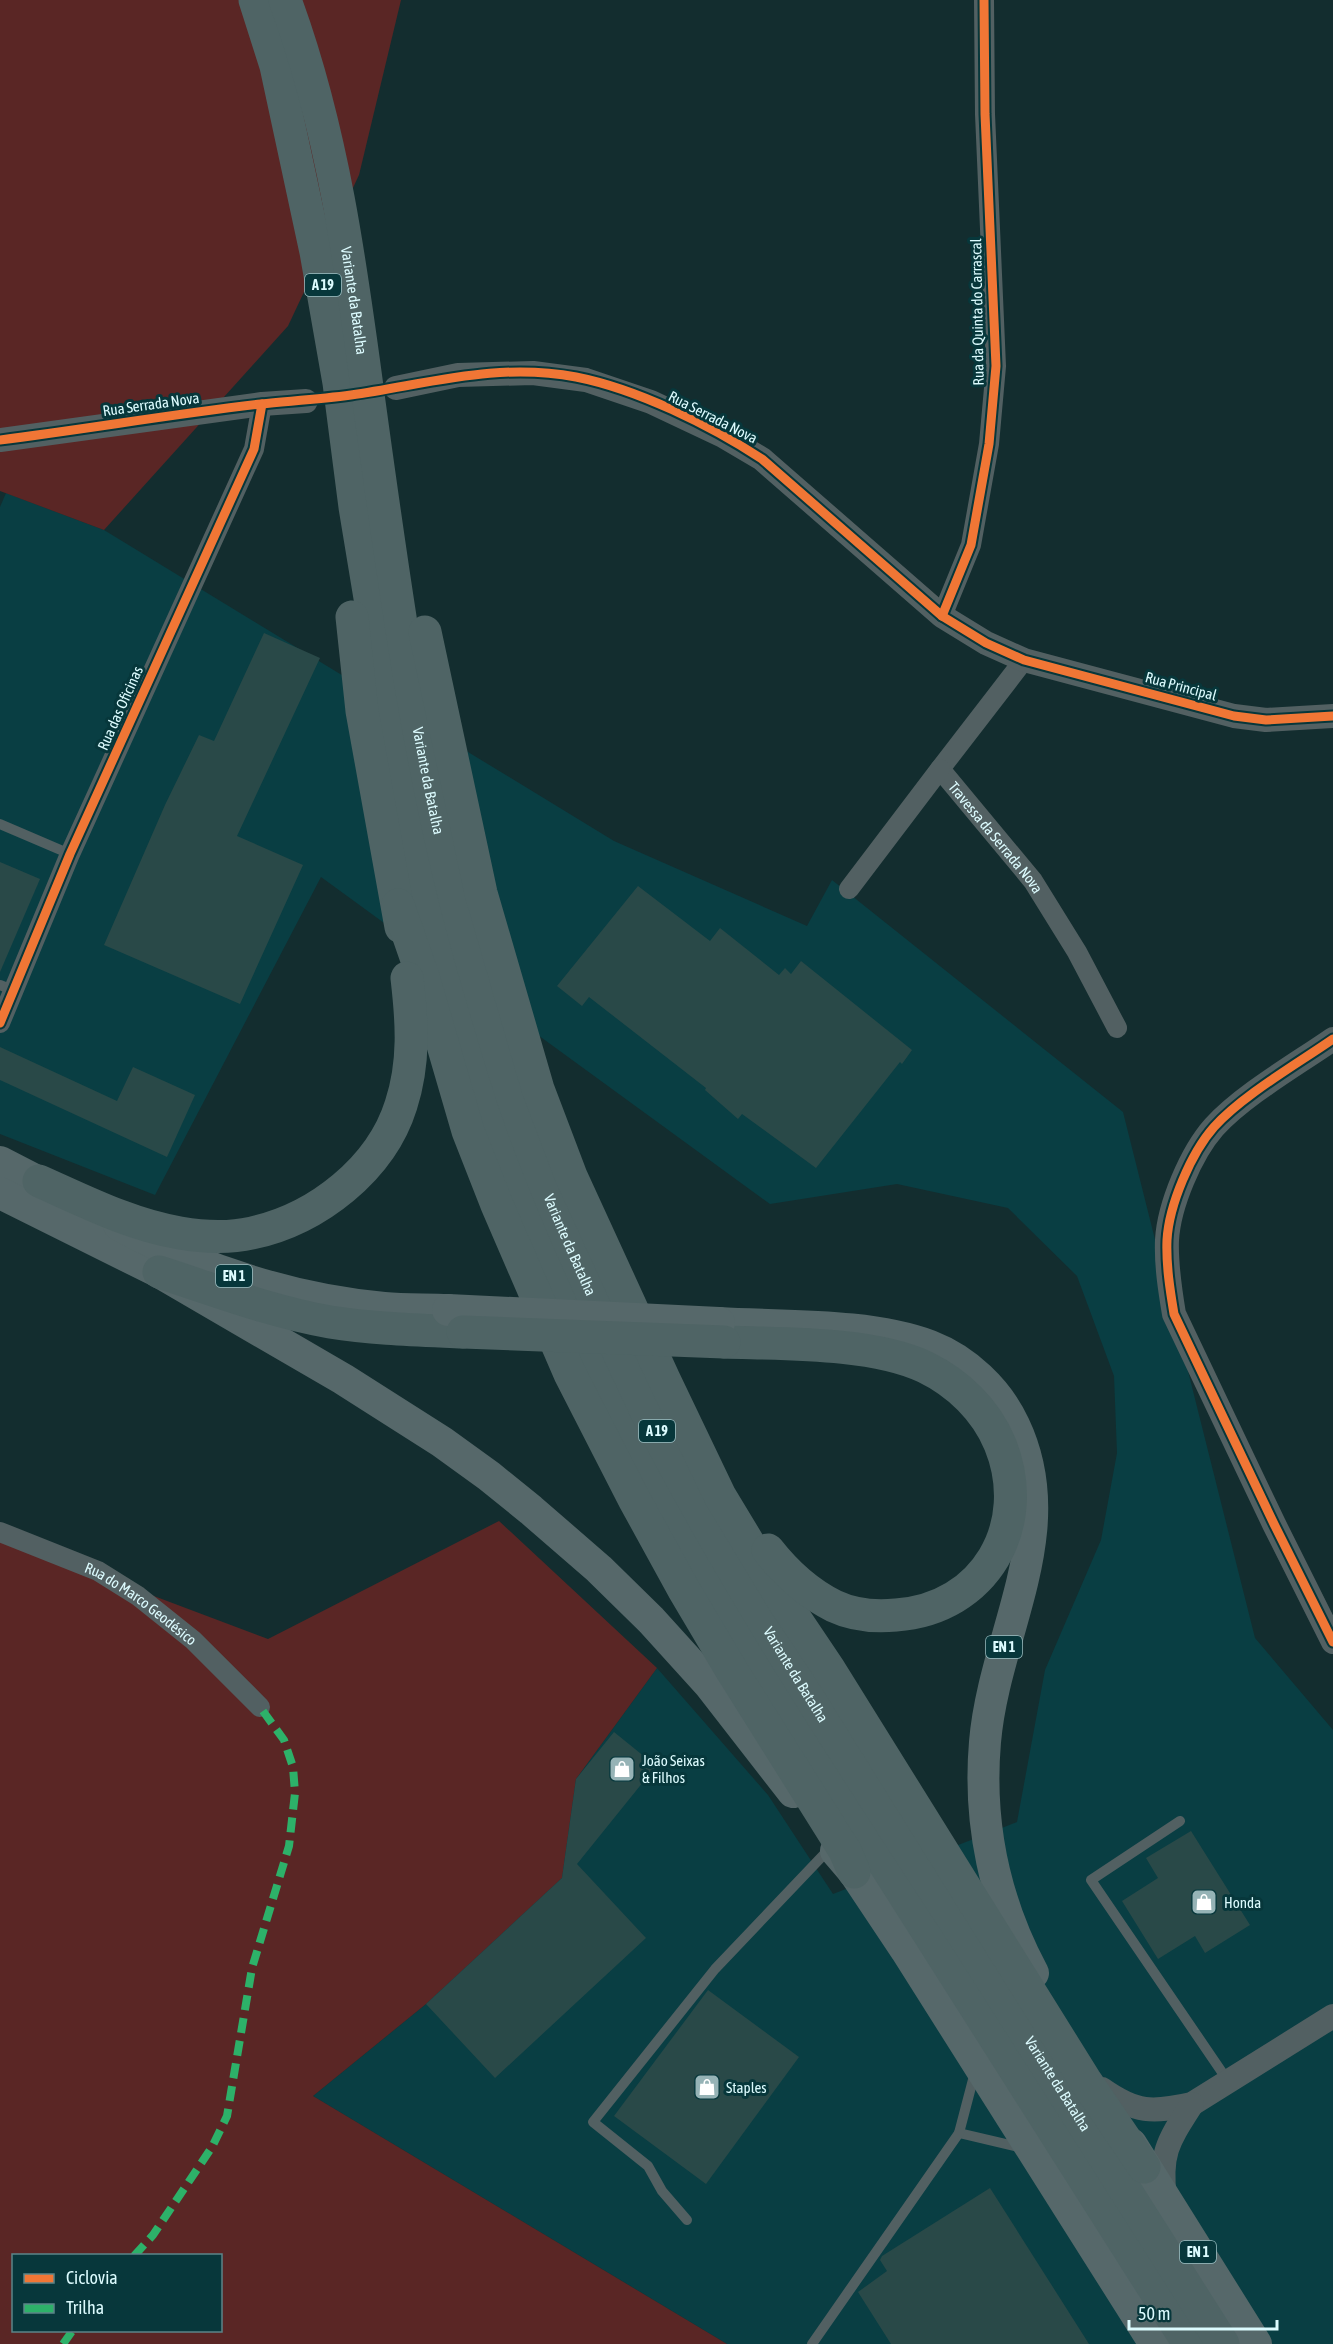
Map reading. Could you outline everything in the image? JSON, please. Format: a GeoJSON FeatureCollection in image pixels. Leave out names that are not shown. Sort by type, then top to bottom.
{"type":"FeatureCollection","features":[{"type":"Feature","properties":{"kind":"highway","name":"Variante da Batalha"},"geometry":{"type":"LineString","coordinates":[[255,0],[276,66],[316,252],[339,383],[355,507],[399,772],[421,880],[474,1072],[516,1187],[597,1375],[655,1488],[740,1635],[1189,2344]]}},
{"type":"Feature","properties":{"kind":"highway","name":"Variante da Batalha"},"geometry":{"type":"LineString","coordinates":[[285,0],[318,104],[355,287],[383,395],[422,743],[450,884],[515,1105],[576,1259],[666,1448],[764,1620],[848,1758],[1223,2344]]}},
{"type":"Feature","properties":{"kind":"highway"},"geometry":{"type":"LineString","coordinates":[[383,395],[383,431],[481,893],[538,1089],[571,1176],[720,1496],[784,1602],[829,1669],[1085,2080],[1144,2167]]}},
{"type":"Feature","properties":{"kind":"highway"},"geometry":{"type":"LineString","coordinates":[[39,1181],[87,1203],[154,1228],[202,1236],[252,1233],[278,1225],[325,1202],[362,1169],[378,1150],[394,1123],[406,1088],[412,1047],[412,1022],[398,905],[360,689],[352,612],[350,564],[355,507]]}},
{"type":"Feature","properties":{"kind":"highway"},"geometry":{"type":"LineString","coordinates":[[398,905],[424,980],[468,1131],[497,1205],[570,1374],[684,1590],[844,1851],[854,1872]]}},
{"type":"Feature","properties":{"kind":"highway"},"geometry":{"type":"LineString","coordinates":[[159,1272],[260,1304],[330,1322],[390,1328],[455,1321],[721,1333],[870,1352],[924,1366],[954,1385],[974,1404],[990,1426],[1005,1461],[1011,1501],[1007,1531],[1001,1546],[988,1566],[971,1585],[954,1597],[929,1608],[906,1614],[880,1616],[849,1611],[812,1593],[780,1565],[684,1422]]}},
{"type":"Feature","properties":{"kind":"main road","name":"EN 1"},"geometry":{"type":"LineString","coordinates":[[0,1162],[151,1242],[236,1277],[335,1302],[386,1308],[455,1321]]}},
{"type":"Feature","properties":{"kind":"main road","name":"EN 1"},"geometry":{"type":"LineString","coordinates":[[3,1196],[159,1272],[395,1411],[442,1442],[531,1510],[598,1569],[683,1653],[747,1732],[854,1872],[1155,2344]]}},
{"type":"Feature","properties":{"kind":"main road","name":"EN 1"},"geometry":{"type":"LineString","coordinates":[[721,1333],[855,1330],[887,1335],[930,1347],[950,1357],[981,1379],[1008,1412],[1022,1444],[1032,1481],[1034,1500],[1032,1530],[1024,1578],[987,1718],[983,1770],[984,1817],[997,1883],[1017,1944],[1102,2089],[1144,2167],[1256,2344]]}},
{"type":"Feature","properties":{"kind":"street","name":"Rua da Quinta do Carrascal"},"geometry":{"type":"LineString","coordinates":[[942,616],[971,545],[990,444],[996,366],[985,114],[984,0]]}},
{"type":"Feature","properties":{"kind":"street","name":"Rua Serrada Nova"},"geometry":{"type":"LineString","coordinates":[[383,395],[458,375],[533,373],[586,380],[651,402],[723,436],[762,459],[942,616],[986,643],[1024,660]]}},
{"type":"Feature","properties":{"kind":"street","name":"Rua Serrada Nova"},"geometry":{"type":"LineString","coordinates":[[0,440],[262,404],[306,401]]}},
{"type":"Feature","properties":{"kind":"street","name":"Rua das Oficinas"},"geometry":{"type":"LineString","coordinates":[[0,1023],[7,988],[254,449],[262,404]]}},
{"type":"Feature","properties":{"kind":"street","name":"Rua Principal"},"geometry":{"type":"LineString","coordinates":[[1024,660],[1234,716],[1266,720],[1333,716]]}},
{"type":"Feature","properties":{"kind":"street","name":"Travessa da Serrada Nova"},"geometry":{"type":"LineString","coordinates":[[1024,660],[940,769],[1033,881],[1077,951],[1117,1028]]}},
{"type":"Feature","properties":{"kind":"street"},"geometry":{"type":"LineString","coordinates":[[849,889],[940,769]]}},
{"type":"Feature","properties":{"kind":"street"},"geometry":{"type":"LineString","coordinates":[[1330,1627],[1274,1524],[1174,1314],[1167,1239],[1173,1206],[1191,1163],[1214,1127],[1241,1103],[1333,1039]]}},
{"type":"Feature","properties":{"kind":"street","name":"Rua do Marco Geodésico"},"geometry":{"type":"LineString","coordinates":[[0,1532],[98,1572],[138,1596],[193,1640],[260,1707]]}},
{"type":"Feature","properties":{"kind":"street"},"geometry":{"type":"LineString","coordinates":[[1102,2089],[1124,2104],[1149,2110],[1170,2109],[1192,2104],[1333,2016]]}},
{"type":"Feature","properties":{"kind":"street"},"geometry":{"type":"LineString","coordinates":[[1165,2200],[1163,2161],[1168,2143],[1192,2104]]}},
{"type":"Feature","properties":{"kind":"lane"},"geometry":{"type":"LineString","coordinates":[[0,824],[70,854]]}},
{"type":"Feature","properties":{"kind":"lane"},"geometry":{"type":"LineString","coordinates":[[1180,1821],[1091,1880],[1228,2081]]}},
{"type":"Feature","properties":{"kind":"lane"},"geometry":{"type":"LineString","coordinates":[[687,2220],[662,2191],[648,2166],[593,2121],[715,1969],[832,1846]]}},
{"type":"Feature","properties":{"kind":"lane"},"geometry":{"type":"LineString","coordinates":[[812,2344],[959,2133],[977,2063]]}},
{"type":"Feature","properties":{"kind":"lane"},"geometry":{"type":"LineString","coordinates":[[959,2133],[1033,2151]]}},
{"type":"Feature","properties":{"kind":"shaded area"},"geometry":{"type":"Polygon","coordinates":[[[0,0],[401,0],[359,175],[288,326],[104,530],[0,491],[0,0]]]}},
{"type":"Feature","properties":{"kind":"shaded area"},"geometry":{"type":"Polygon","coordinates":[[[6,493],[104,530],[614,841],[807,926],[832,880],[1123,1112],[1255,1638],[1333,1730],[1333,2344],[727,2344],[313,2096],[426,2004],[576,1779],[657,1668],[768,1795],[833,1894],[1017,1822],[1045,1670],[1101,1540],[1117,1453],[1114,1376],[1077,1276],[1008,1208],[897,1184],[770,1204],[321,877],[155,1195],[0,1134],[0,507],[6,493]]]}},
{"type":"Feature","properties":{"kind":"shaded area"},"geometry":{"type":"Polygon","coordinates":[[[499,1521],[657,1668],[576,1779],[562,1878],[426,2004],[313,2096],[727,2344],[0,2344],[0,1538],[268,1639],[499,1521]]]}},
{"type":"Feature","properties":{"kind":"building"},"geometry":{"type":"Polygon","coordinates":[[[264,633],[320,658],[237,836],[303,865],[240,1004],[104,945],[165,805],[199,735],[214,741],[264,633]]]}},
{"type":"Feature","properties":{"kind":"building"},"geometry":{"type":"Polygon","coordinates":[[[0,862],[40,879],[0,972],[0,862]]]}},
{"type":"Feature","properties":{"kind":"building"},"geometry":{"type":"Polygon","coordinates":[[[638,886],[710,941],[720,928],[779,975],[785,968],[791,974],[801,961],[912,1050],[816,1168],[742,1114],[738,1119],[705,1090],[706,1088],[589,997],[582,1006],[557,986],[638,886]]]}},
{"type":"Feature","properties":{"kind":"building"},"geometry":{"type":"Polygon","coordinates":[[[0,1047],[117,1101],[133,1067],[195,1095],[167,1157],[0,1080],[0,1047]]]}},
{"type":"Feature","properties":{"kind":"building"},"geometry":{"type":"Polygon","coordinates":[[[614,1732],[656,1766],[577,1864],[646,1938],[495,2078],[426,2004],[562,1878],[576,1779],[614,1732]]]}},
{"type":"Feature","properties":{"kind":"building","name":"Honda"},"geometry":{"type":"Polygon","coordinates":[[[1191,1831],[1250,1925],[1205,1953],[1195,1936],[1158,1959],[1122,1901],[1158,1878],[1146,1858],[1191,1831]]]}},
{"type":"Feature","properties":{"kind":"building","name":"Staples"},"geometry":{"type":"Polygon","coordinates":[[[708,1990],[799,2057],[706,2184],[614,2116],[708,1990]]]}},
{"type":"Feature","properties":{"kind":"building"},"geometry":{"type":"Polygon","coordinates":[[[990,2188],[1089,2344],[891,2344],[858,2292],[887,2271],[880,2260],[882,2256],[990,2188]]]}},
{"type":"Feature","properties":{"kind":"marked path"},"geometry":{"type":"LineString","coordinates":[[136,2254],[153,2235],[212,2147],[227,2116],[252,1968],[289,1846],[295,1793],[293,1767],[284,1740],[260,1707]]}},
{"type":"Feature","properties":{"kind":"marked path"},"geometry":{"type":"LineString","coordinates":[[63,2344],[72,2332]]}},
{"type":"Feature","properties":{"kind":"cycle path"},"geometry":{"type":"LineString","coordinates":[[942,616],[971,545],[989,444],[996,366],[985,114],[984,0]]}},
{"type":"Feature","properties":{"kind":"cycle path"},"geometry":{"type":"LineString","coordinates":[[0,440],[228,408],[351,395],[490,373],[547,373],[576,377],[648,399],[742,446],[762,459],[942,616],[986,643],[1024,660],[1234,716],[1266,720],[1333,716]]}},
{"type":"Feature","properties":{"kind":"cycle path"},"geometry":{"type":"LineString","coordinates":[[0,1023],[70,854],[254,449],[262,404]]}},
{"type":"Feature","properties":{"kind":"cycle path"},"geometry":{"type":"LineString","coordinates":[[1333,1039],[1240,1103],[1214,1127],[1197,1151],[1183,1180],[1172,1211],[1167,1240],[1174,1314],[1333,1642]]}},
{"type":"Feature","properties":{"kind":"place","name":"João Seixas & Filhos"},"geometry":{"type":"Point","coordinates":[622,1769]}},
{"type":"Feature","properties":{"kind":"place","name":"Honda"},"geometry":{"type":"Point","coordinates":[1204,1902]}},
{"type":"Feature","properties":{"kind":"place","name":"Staples"},"geometry":{"type":"Point","coordinates":[707,2087]}}]}
